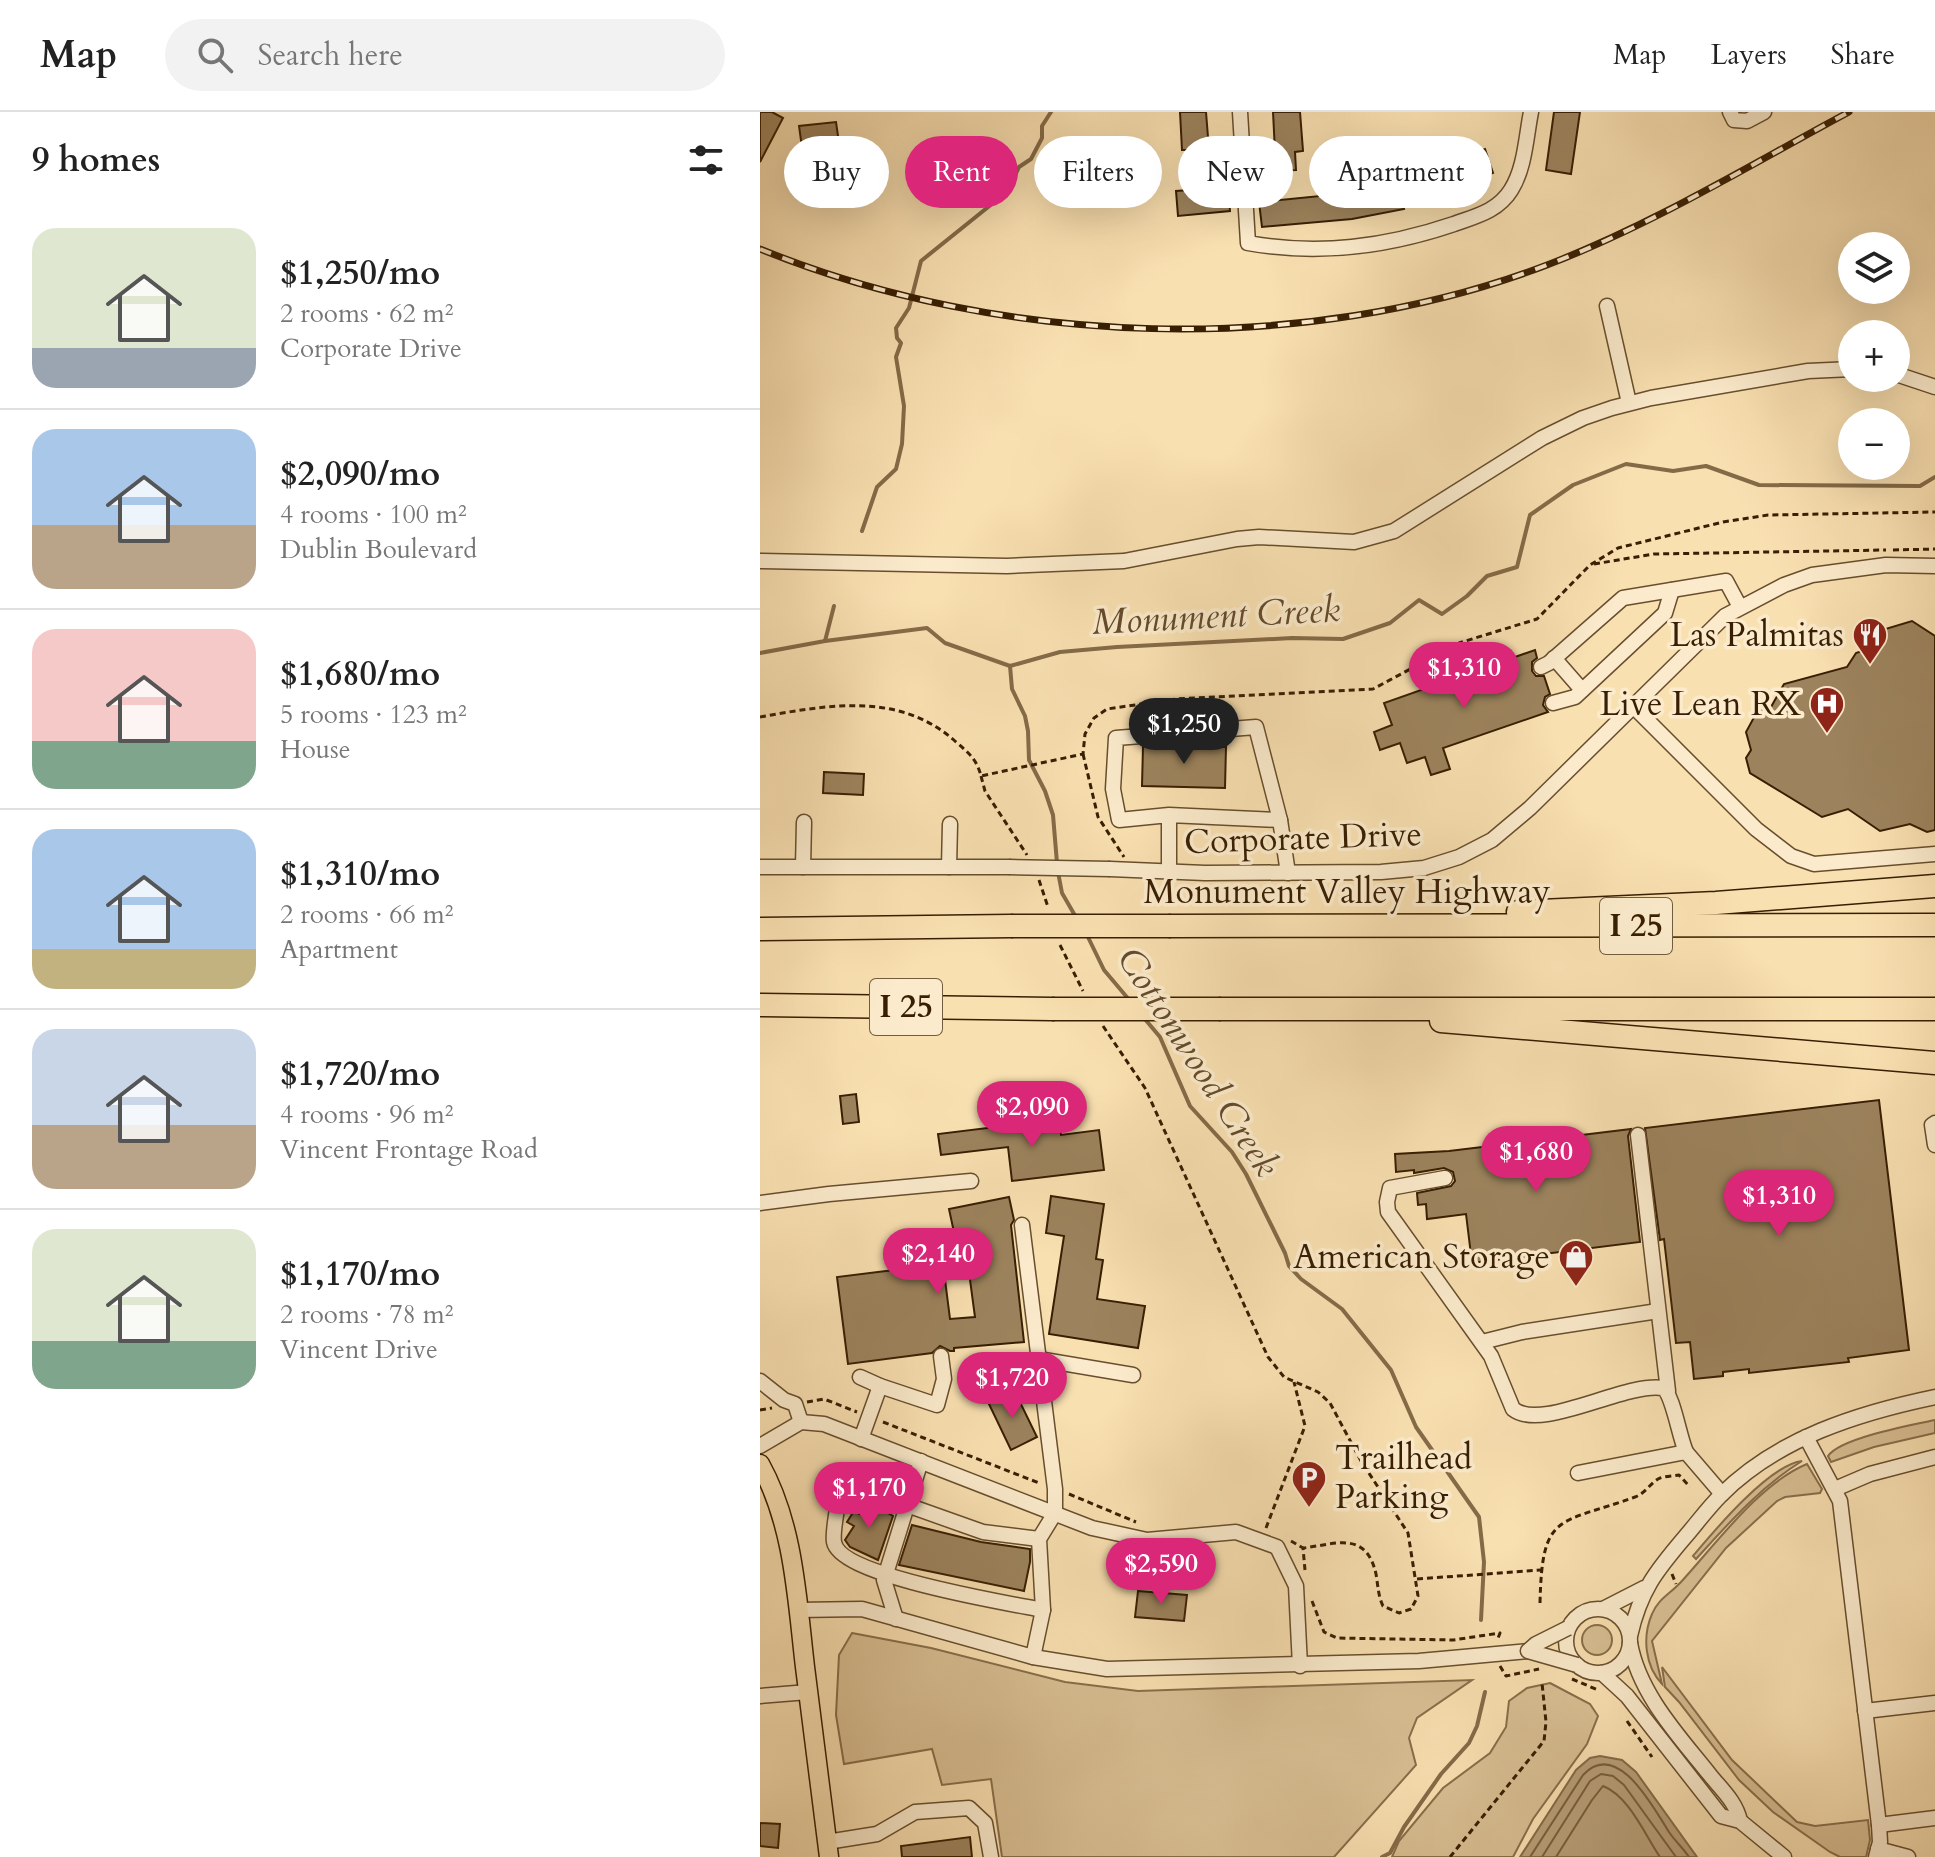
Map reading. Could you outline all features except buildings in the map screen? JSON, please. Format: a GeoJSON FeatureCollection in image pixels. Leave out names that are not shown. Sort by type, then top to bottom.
{"type":"FeatureCollection","features":[{"type":"Feature","properties":{"kind":"highway"},"geometry":{"type":"LineString","coordinates":[[1338,926],[1482,913],[1716,903],[1935,886]]}},
{"type":"Feature","properties":{"kind":"highway","name":"Monument Valley Highway"},"geometry":{"type":"LineString","coordinates":[[760,929],[1935,925]]}},
{"type":"Feature","properties":{"kind":"highway","name":"I 25"},"geometry":{"type":"LineString","coordinates":[[760,1005],[1052,1009],[1935,1009]]}},
{"type":"Feature","properties":{"kind":"highway"},"geometry":{"type":"LineString","coordinates":[[1353,1010],[1473,1026],[1607,1034],[1935,1063]]}},
{"type":"Feature","properties":{"kind":"main road"},"geometry":{"type":"LineString","coordinates":[[760,1464],[771,1484],[784,1525],[798,1610],[828,1850]]}},
{"type":"Feature","properties":{"kind":"street"},"geometry":{"type":"LineString","coordinates":[[1240,112],[1248,243],[1286,250],[1375,246],[1486,213],[1512,189],[1520,169],[1531,112]]}},
{"type":"Feature","properties":{"kind":"street"},"geometry":{"type":"LineString","coordinates":[[1730,112],[1734,120],[1747,121],[1764,112]]}},
{"type":"Feature","properties":{"kind":"street"},"geometry":{"type":"LineString","coordinates":[[1607,306],[1629,403]]}},
{"type":"Feature","properties":{"kind":"street"},"geometry":{"type":"LineString","coordinates":[[760,561],[1007,566],[1124,561],[1259,537],[1330,542],[1365,540],[1394,531],[1542,438],[1583,418],[1629,403],[1808,371],[1838,370]]}},
{"type":"Feature","properties":{"kind":"street"},"geometry":{"type":"LineString","coordinates":[[1910,379],[1935,387]]}},
{"type":"Feature","properties":{"kind":"street","name":"Corporate Drive"},"geometry":{"type":"LineString","coordinates":[[760,867],[1009,867],[1288,873],[1381,872],[1424,868],[1459,857],[1492,840],[1530,808],[1725,616],[1740,607],[1812,575],[1886,565],[1935,566]]}},
{"type":"Feature","properties":{"kind":"street"},"geometry":{"type":"LineString","coordinates":[[1541,667],[1623,598],[1726,581],[1740,607]]}},
{"type":"Feature","properties":{"kind":"street"},"geometry":{"type":"LineString","coordinates":[[1553,703],[1575,697],[1665,613],[1672,590]]}},
{"type":"Feature","properties":{"kind":"street"},"geometry":{"type":"LineString","coordinates":[[1554,658],[1582,690]]}},
{"type":"Feature","properties":{"kind":"street"},"geometry":{"type":"LineString","coordinates":[[1633,706],[1756,829],[1791,856],[1814,864],[1935,854]]}},
{"type":"Feature","properties":{"kind":"street"},"geometry":{"type":"LineString","coordinates":[[1280,820],[1169,815],[1119,820],[1113,789],[1116,738],[1256,727],[1280,820],[1288,873]]}},
{"type":"Feature","properties":{"kind":"street"},"geometry":{"type":"LineString","coordinates":[[1169,815],[1169,872]]}},
{"type":"Feature","properties":{"kind":"street"},"geometry":{"type":"LineString","coordinates":[[803,867],[804,822]]}},
{"type":"Feature","properties":{"kind":"street"},"geometry":{"type":"LineString","coordinates":[[949,867],[950,824]]}},
{"type":"Feature","properties":{"kind":"street"},"geometry":{"type":"LineString","coordinates":[[1935,1123],[1932,1125],[1935,1145]]}},
{"type":"Feature","properties":{"kind":"street"},"geometry":{"type":"LineString","coordinates":[[1638,1135],[1668,1391],[1686,1452],[1722,1494]]}},
{"type":"Feature","properties":{"kind":"street"},"geometry":{"type":"LineString","coordinates":[[1445,1178],[1390,1188],[1388,1212],[1482,1342],[1491,1356],[1508,1400],[1520,1414],[1546,1413],[1654,1386],[1668,1391]]}},
{"type":"Feature","properties":{"kind":"street"},"geometry":{"type":"LineString","coordinates":[[760,1203],[971,1181]]}},
{"type":"Feature","properties":{"kind":"street"},"geometry":{"type":"LineString","coordinates":[[1022,1225],[1055,1489],[1055,1513],[1039,1539],[1043,1610],[1033,1657]]}},
{"type":"Feature","properties":{"kind":"street"},"geometry":{"type":"LineString","coordinates":[[1482,1342],[1522,1332],[1658,1311]]}},
{"type":"Feature","properties":{"kind":"street"},"geometry":{"type":"LineString","coordinates":[[860,1377],[937,1405],[944,1379],[941,1356]]}},
{"type":"Feature","properties":{"kind":"street"},"geometry":{"type":"LineString","coordinates":[[1038,1359],[1133,1375]]}},
{"type":"Feature","properties":{"kind":"street"},"geometry":{"type":"LineString","coordinates":[[760,1381],[784,1400],[795,1404],[801,1422]]}},
{"type":"Feature","properties":{"kind":"street"},"geometry":{"type":"LineString","coordinates":[[861,1439],[880,1386]]}},
{"type":"Feature","properties":{"kind":"street"},"geometry":{"type":"LineString","coordinates":[[1528,1651],[1568,1628],[1586,1610],[1603,1609],[1644,1588],[1722,1494],[1754,1466],[1806,1437],[1861,1415],[1935,1397]]}},
{"type":"Feature","properties":{"kind":"street"},"geometry":{"type":"LineString","coordinates":[[760,1446],[801,1422],[824,1424],[1092,1528],[1147,1540],[1236,1532],[1277,1547],[1296,1586],[1300,1666]]}},
{"type":"Feature","properties":{"kind":"street"},"geometry":{"type":"LineString","coordinates":[[1806,1437],[1840,1501],[1879,1825],[1877,1853],[1908,1857]]}},
{"type":"Feature","properties":{"kind":"street"},"geometry":{"type":"LineString","coordinates":[[1578,1473],[1686,1452]]}},
{"type":"Feature","properties":{"kind":"street"},"geometry":{"type":"LineString","coordinates":[[1835,1489],[1870,1474],[1935,1457]]}},
{"type":"Feature","properties":{"kind":"street"},"geometry":{"type":"LineString","coordinates":[[896,1619],[884,1580],[921,1461]]}},
{"type":"Feature","properties":{"kind":"street"},"geometry":{"type":"LineString","coordinates":[[1039,1539],[983,1532],[845,1483],[841,1486],[834,1543],[842,1555],[885,1576],[1043,1610]]}},
{"type":"Feature","properties":{"kind":"street"},"geometry":{"type":"LineString","coordinates":[[1602,1673],[1621,1663],[1644,1588]]}},
{"type":"Feature","properties":{"kind":"street"},"geometry":{"type":"LineString","coordinates":[[798,1610],[862,1609],[1033,1657],[1107,1669],[1300,1666],[1466,1658],[1528,1651],[1572,1671],[1602,1673],[1627,1696],[1714,1809],[1726,1819],[1740,1821]]}},
{"type":"Feature","properties":{"kind":"street"},"geometry":{"type":"LineString","coordinates":[[1603,1609],[1618,1615],[1628,1628],[1635,1665],[1644,1686],[1734,1803],[1740,1821],[1779,1856]]}},
{"type":"Feature","properties":{"kind":"street"},"geometry":{"type":"LineString","coordinates":[[1568,1628],[1566,1644],[1572,1671]]}},
{"type":"Feature","properties":{"kind":"street"},"geometry":{"type":"LineString","coordinates":[[760,1696],[808,1692]]}},
{"type":"Feature","properties":{"kind":"street"},"geometry":{"type":"LineString","coordinates":[[1865,1711],[1935,1703]]}},
{"type":"Feature","properties":{"kind":"street"},"geometry":{"type":"LineString","coordinates":[[828,1850],[877,1834],[915,1812],[969,1808],[985,1823],[991,1857]]}},
{"type":"Feature","properties":{"kind":"street"},"geometry":{"type":"LineString","coordinates":[[1879,1825],[1935,1818]]}},
{"type":"Feature","properties":{"kind":"path"},"geometry":{"type":"LineString","coordinates":[[981,776],[1083,754],[1085,734],[1094,718],[1107,709],[1176,699],[1373,689],[1459,643],[1537,619],[1590,565],[1618,548],[1723,522],[1768,515],[1935,512]]}},
{"type":"Feature","properties":{"kind":"path"},"geometry":{"type":"LineString","coordinates":[[1590,565],[1654,554],[1935,549]]}},
{"type":"Feature","properties":{"kind":"path"},"geometry":{"type":"LineString","coordinates":[[760,717],[850,704],[894,709],[931,723],[975,758],[985,791],[1020,840],[1031,864]]}},
{"type":"Feature","properties":{"kind":"path"},"geometry":{"type":"LineString","coordinates":[[1037,877],[1052,920]]}},
{"type":"Feature","properties":{"kind":"path"},"geometry":{"type":"LineString","coordinates":[[1057,935],[1066,961],[1089,1002]]}},
{"type":"Feature","properties":{"kind":"path"},"geometry":{"type":"LineString","coordinates":[[1097,1015],[1112,1043],[1145,1088],[1268,1357],[1279,1372],[1323,1395],[1335,1410],[1361,1461],[1408,1533],[1417,1579],[1418,1596],[1414,1606],[1404,1612],[1395,1612],[1381,1601],[1372,1561],[1361,1548],[1338,1542],[1303,1548],[1285,1536]]}},
{"type":"Feature","properties":{"kind":"path"},"geometry":{"type":"LineString","coordinates":[[1266,1528],[1305,1426],[1294,1382]]}},
{"type":"Feature","properties":{"kind":"path"},"geometry":{"type":"LineString","coordinates":[[760,1410],[824,1399],[1146,1526]]}},
{"type":"Feature","properties":{"kind":"path"},"geometry":{"type":"LineString","coordinates":[[1540,1603],[1541,1570],[1548,1539],[1564,1522],[1642,1494],[1658,1479],[1679,1475],[1690,1487]]}},
{"type":"Feature","properties":{"kind":"path"},"geometry":{"type":"LineString","coordinates":[[1260,1526],[1277,1532]]}},
{"type":"Feature","properties":{"kind":"path"},"geometry":{"type":"LineString","coordinates":[[1303,1548],[1306,1573]]}},
{"type":"Feature","properties":{"kind":"path"},"geometry":{"type":"LineString","coordinates":[[1417,1579],[1541,1570]]}},
{"type":"Feature","properties":{"kind":"path"},"geometry":{"type":"LineString","coordinates":[[1311,1593],[1324,1632],[1337,1638],[1453,1640],[1500,1633]]}},
{"type":"Feature","properties":{"kind":"path"},"geometry":{"type":"LineString","coordinates":[[1506,1676],[1547,1670]]}},
{"type":"Feature","properties":{"kind":"path"},"geometry":{"type":"LineString","coordinates":[[1572,1671],[1603,1692]]}},
{"type":"Feature","properties":{"kind":"path"},"geometry":{"type":"LineString","coordinates":[[1450,1857],[1544,1741],[1546,1722],[1542,1683]]}},
{"type":"Feature","properties":{"kind":"path"},"geometry":{"type":"LineString","coordinates":[[1624,1715],[1652,1757]]}},
{"type":"Feature","properties":{"kind":"shaded area"},"geometry":{"type":"Polygon","coordinates":[[[1935,1420],[1935,1433],[1874,1447],[1831,1462],[1828,1456],[1846,1443],[1935,1420]]]}},
{"type":"Feature","properties":{"kind":"shaded area"},"geometry":{"type":"Polygon","coordinates":[[[1802,1461],[1758,1494],[1696,1559],[1693,1556],[1759,1486],[1789,1465],[1802,1461]]]}},
{"type":"Feature","properties":{"kind":"shaded area"},"geometry":{"type":"Polygon","coordinates":[[[1807,1464],[1822,1489],[1820,1493],[1785,1497],[1777,1501],[1726,1548],[1652,1641],[1662,1684],[1652,1669],[1646,1642],[1655,1609],[1755,1500],[1789,1473],[1807,1464]]]}},
{"type":"Feature","properties":{"kind":"shaded area"},"geometry":{"type":"Polygon","coordinates":[[[1597,1625],[1608,1629],[1612,1640],[1608,1651],[1597,1655],[1586,1651],[1582,1640],[1586,1629],[1597,1625]]]}},
{"type":"Feature","properties":{"kind":"shaded area"},"geometry":{"type":"Polygon","coordinates":[[[852,1633],[931,1648],[1065,1682],[1138,1691],[1472,1680],[1417,1718],[1409,1738],[1416,1765],[1334,1857],[1002,1857],[991,1779],[942,1785],[932,1749],[844,1764],[836,1715],[839,1655],[852,1633]]]}},
{"type":"Feature","properties":{"kind":"shaded area"},"geometry":{"type":"Polygon","coordinates":[[[1662,1667],[1732,1760],[1797,1822],[1815,1826],[1868,1820],[1870,1840],[1866,1857],[1840,1857],[1773,1812],[1739,1780],[1665,1687],[1662,1667]]]}},
{"type":"Feature","properties":{"kind":"shaded area"},"geometry":{"type":"Polygon","coordinates":[[[1550,1683],[1590,1704],[1598,1716],[1587,1744],[1533,1819],[1513,1857],[1392,1857],[1399,1841],[1443,1788],[1490,1753],[1506,1727],[1509,1701],[1527,1688],[1550,1683]]]}},
{"type":"Feature","properties":{"kind":"water"},"geometry":{"type":"Polygon","coordinates":[[[1600,1756],[1622,1760],[1636,1772],[1697,1857],[1520,1857],[1576,1770],[1590,1758],[1600,1756]]]}},
{"type":"Feature","properties":{"kind":"waterway"},"geometry":{"type":"LineString","coordinates":[[862,531],[877,487],[896,469],[902,444],[904,406],[896,357],[901,343],[896,328],[909,308],[921,261],[1008,191],[1019,167],[1031,159],[1042,138],[1042,126],[1051,112]]}},
{"type":"Feature","properties":{"kind":"waterway","name":"Monument Creek"},"geometry":{"type":"LineString","coordinates":[[760,653],[927,628],[945,643],[1010,666],[1060,652],[1117,647],[1292,638],[1343,639],[1390,623],[1419,600],[1442,614],[1487,576],[1517,567],[1530,515],[1573,485],[1626,464],[1673,471],[1706,466],[1759,485],[1920,486],[1935,477]]}},
{"type":"Feature","properties":{"kind":"waterway"},"geometry":{"type":"LineString","coordinates":[[825,641],[834,606]]}},
{"type":"Feature","properties":{"kind":"waterway","name":"Cottonwood Creek"},"geometry":{"type":"LineString","coordinates":[[1010,666],[1012,689],[1025,716],[1029,760],[1053,815],[1057,863]]}},
{"type":"Feature","properties":{"kind":"waterway","name":"Cottonwood Creek"},"geometry":{"type":"LineString","coordinates":[[1058,872],[1062,893],[1077,919]]}},
{"type":"Feature","properties":{"kind":"waterway","name":"Cottonwood Creek"},"geometry":{"type":"LineString","coordinates":[[1086,933],[1104,970],[1131,1002]]}},
{"type":"Feature","properties":{"kind":"waterway","name":"Cottonwood Creek"},"geometry":{"type":"LineString","coordinates":[[1144,1018],[1160,1037],[1190,1106],[1232,1152],[1246,1174],[1289,1266],[1301,1279],[1342,1309],[1391,1370],[1416,1427],[1479,1517],[1484,1562],[1481,1620]]}},
{"type":"Feature","properties":{"kind":"waterway","name":"Cottonwood Creek"},"geometry":{"type":"LineString","coordinates":[[1382,1857],[1390,1853],[1441,1774],[1469,1743],[1477,1726],[1485,1692]]}},
{"type":"Feature","properties":{"kind":"railway"},"geometry":{"type":"LineString","coordinates":[[760,249],[853,282],[950,306],[1051,322],[1152,329],[1254,327],[1355,316],[1453,295],[1586,249],[1700,193],[1849,112]]}},
{"type":"Feature","properties":{"kind":"place","name":"Las Palmitas"},"geometry":{"type":"Point","coordinates":[1870,666]}},
{"type":"Feature","properties":{"kind":"place","name":"Live Lean RX"},"geometry":{"type":"Point","coordinates":[1827,735]}},
{"type":"Feature","properties":{"kind":"place","name":"American Storage"},"geometry":{"type":"Point","coordinates":[1576,1288]}},
{"type":"Feature","properties":{"kind":"place","name":"Trailhead Parking"},"geometry":{"type":"Point","coordinates":[1309,1509]}}]}
